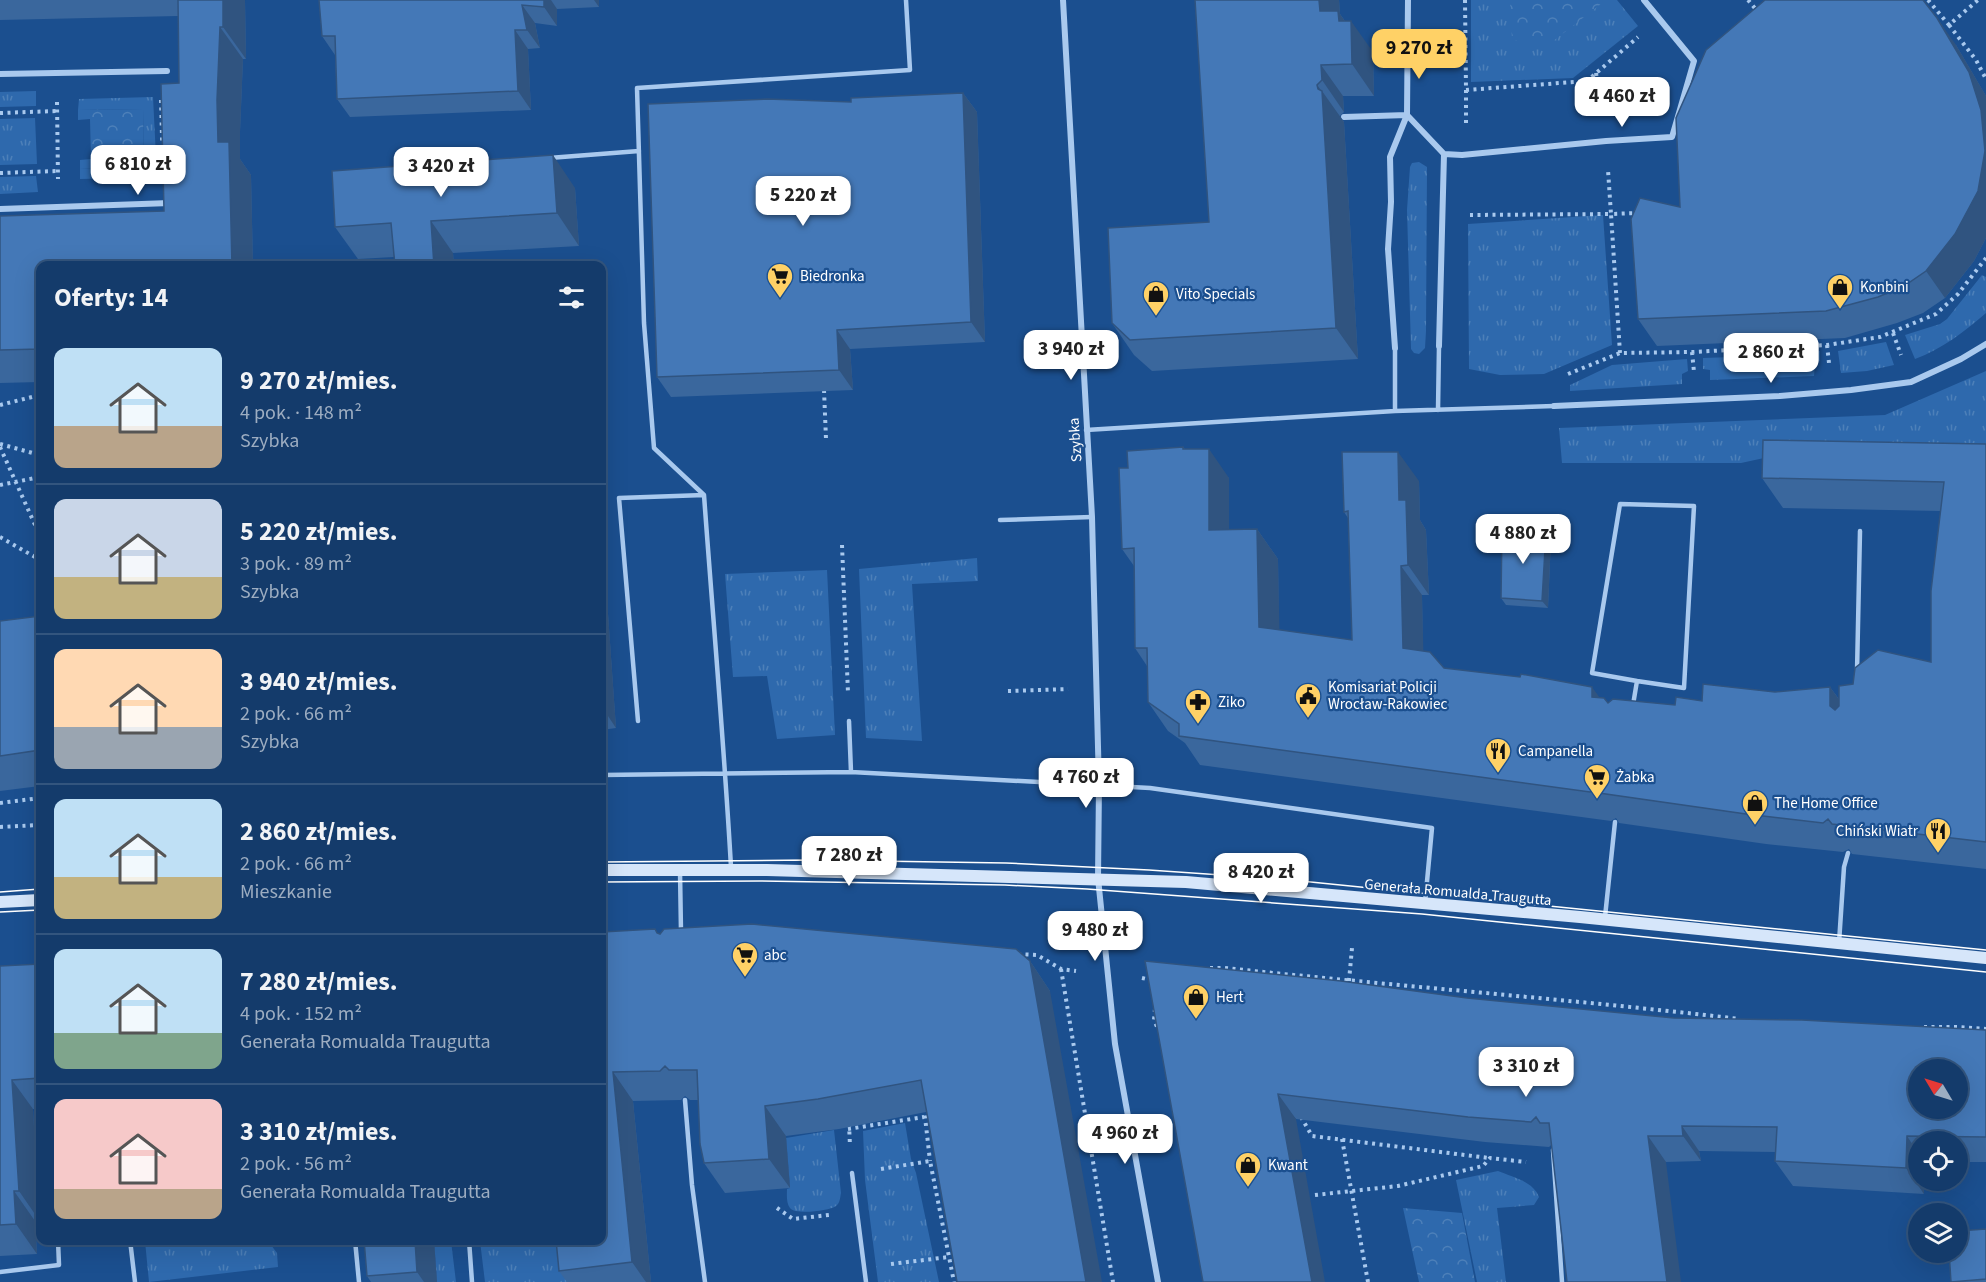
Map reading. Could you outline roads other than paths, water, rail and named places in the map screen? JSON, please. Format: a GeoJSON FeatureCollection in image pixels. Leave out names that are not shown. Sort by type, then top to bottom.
{"type":"FeatureCollection","features":[{"type":"Feature","properties":{"kind":"main road","name":"Generała Romualda Traugutta"},"geometry":{"type":"LineString","coordinates":[[606,870],[1098,878],[1186,882],[1986,958]]}},
{"type":"Feature","properties":{"kind":"main road"},"geometry":{"type":"LineString","coordinates":[[0,902],[36,900]]}},
{"type":"Feature","properties":{"kind":"street","name":"Szybka"},"geometry":{"type":"LineString","coordinates":[[1063,0],[1092,517],[1099,785],[1098,878],[1115,1044],[1158,1282]]}},
{"type":"Feature","properties":{"kind":"street"},"geometry":{"type":"LineString","coordinates":[[1395,348],[1388,249],[1391,202],[1390,157],[1407,115],[1408,0]]}},
{"type":"Feature","properties":{"kind":"street"},"geometry":{"type":"LineString","coordinates":[[1344,117],[1407,115],[1444,154],[1462,155],[1672,137],[1695,61],[1644,0]]}},
{"type":"Feature","properties":{"kind":"street"},"geometry":{"type":"LineString","coordinates":[[0,74],[167,71]]}},
{"type":"Feature","properties":{"kind":"street"},"geometry":{"type":"LineString","coordinates":[[1439,346],[1444,154]]}},
{"type":"Feature","properties":{"kind":"street"},"geometry":{"type":"LineString","coordinates":[[0,209],[178,202]]}},
{"type":"Feature","properties":{"kind":"street"},"geometry":{"type":"LineString","coordinates":[[1554,406],[1780,396],[1911,382],[1986,344]]}},
{"type":"Feature","properties":{"kind":"lane"},"geometry":{"type":"LineString","coordinates":[[731,871],[726,772],[704,495],[654,448],[644,323],[637,88],[910,70],[906,0]]}},
{"type":"Feature","properties":{"kind":"lane"},"geometry":{"type":"LineString","coordinates":[[546,158],[639,151]]}},
{"type":"Feature","properties":{"kind":"lane"},"geometry":{"type":"LineString","coordinates":[[1438,410],[1439,346]]}},
{"type":"Feature","properties":{"kind":"lane"},"geometry":{"type":"LineString","coordinates":[[1395,348],[1395,411]]}},
{"type":"Feature","properties":{"kind":"lane"},"geometry":{"type":"LineString","coordinates":[[1086,430],[1395,411],[1554,406]]}},
{"type":"Feature","properties":{"kind":"lane"},"geometry":{"type":"LineString","coordinates":[[638,721],[619,498],[704,495]]}},
{"type":"Feature","properties":{"kind":"lane"},"geometry":{"type":"LineString","coordinates":[[1620,504],[1694,506],[1684,688],[1637,681],[1592,672],[1620,504]]}},
{"type":"Feature","properties":{"kind":"lane"},"geometry":{"type":"LineString","coordinates":[[1000,520],[1092,517]]}},
{"type":"Feature","properties":{"kind":"lane"},"geometry":{"type":"LineString","coordinates":[[1857,678],[1860,531]]}},
{"type":"Feature","properties":{"kind":"lane"},"geometry":{"type":"LineString","coordinates":[[1633,709],[1637,681]]}},
{"type":"Feature","properties":{"kind":"lane"},"geometry":{"type":"LineString","coordinates":[[849,721],[851,772]]}},
{"type":"Feature","properties":{"kind":"lane"},"geometry":{"type":"LineString","coordinates":[[606,775],[851,772],[1150,788],[1432,828],[1425,903]]}},
{"type":"Feature","properties":{"kind":"lane"},"geometry":{"type":"LineString","coordinates":[[1605,920],[1615,822]]}},
{"type":"Feature","properties":{"kind":"lane"},"geometry":{"type":"LineString","coordinates":[[1839,944],[1844,867],[1848,853]]}},
{"type":"Feature","properties":{"kind":"lane"},"geometry":{"type":"LineString","coordinates":[[680,870],[681,934]]}},
{"type":"Feature","properties":{"kind":"lane"},"geometry":{"type":"LineString","coordinates":[[685,1100],[692,1185],[705,1282]]}},
{"type":"Feature","properties":{"kind":"lane"},"geometry":{"type":"LineString","coordinates":[[1553,1148],[1562,1282]]}},
{"type":"Feature","properties":{"kind":"lane"},"geometry":{"type":"LineString","coordinates":[[852,1173],[866,1282],[861,1282]]}},
{"type":"Feature","properties":{"kind":"lane"},"geometry":{"type":"LineString","coordinates":[[0,1272],[59,1265],[58,1245]]}},
{"type":"Feature","properties":{"kind":"lane"},"geometry":{"type":"LineString","coordinates":[[131,1245],[135,1282]]}},
{"type":"Feature","properties":{"kind":"lane"},"geometry":{"type":"LineString","coordinates":[[355,1245],[359,1282]]}},
{"type":"Feature","properties":{"kind":"lane"},"geometry":{"type":"LineString","coordinates":[[469,1245],[471,1282]]}},
{"type":"Feature","properties":{"kind":"tram line"},"geometry":{"type":"LineString","coordinates":[[606,862],[809,860],[1006,863],[1149,870],[1281,879],[1986,950]]}},
{"type":"Feature","properties":{"kind":"tram line"},"geometry":{"type":"LineString","coordinates":[[606,882],[760,881],[1005,885],[1087,889],[1422,914],[1986,972]]}},
{"type":"Feature","properties":{"kind":"tram line"},"geometry":{"type":"LineString","coordinates":[[0,892],[36,889]]}},
{"type":"Feature","properties":{"kind":"tram line"},"geometry":{"type":"LineString","coordinates":[[0,912],[36,910]]}},
{"type":"Feature","properties":{"kind":"place","name":"Biedronka"},"geometry":{"type":"Point","coordinates":[780,299]}},
{"type":"Feature","properties":{"kind":"place","name":"Konbini"},"geometry":{"type":"Point","coordinates":[1840,310]}},
{"type":"Feature","properties":{"kind":"place","name":"Vito Specials"},"geometry":{"type":"Point","coordinates":[1156,317]}},
{"type":"Feature","properties":{"kind":"place","name":"Komisariat Policji Wrocław-Rakowiec"},"geometry":{"type":"Point","coordinates":[1308,719]}},
{"type":"Feature","properties":{"kind":"place","name":"Ziko"},"geometry":{"type":"Point","coordinates":[1198,725]}},
{"type":"Feature","properties":{"kind":"place","name":"Campanella"},"geometry":{"type":"Point","coordinates":[1498,774]}},
{"type":"Feature","properties":{"kind":"place","name":"Żabka"},"geometry":{"type":"Point","coordinates":[1597,800]}},
{"type":"Feature","properties":{"kind":"place","name":"The Home Office"},"geometry":{"type":"Point","coordinates":[1755,826]}},
{"type":"Feature","properties":{"kind":"place","name":"Chiński Wiatr"},"geometry":{"type":"Point","coordinates":[1938,854]}},
{"type":"Feature","properties":{"kind":"place","name":"abc"},"geometry":{"type":"Point","coordinates":[745,978]}},
{"type":"Feature","properties":{"kind":"place","name":"Hert"},"geometry":{"type":"Point","coordinates":[1196,1020]}},
{"type":"Feature","properties":{"kind":"place","name":"Kwant"},"geometry":{"type":"Point","coordinates":[1248,1188]}}]}
